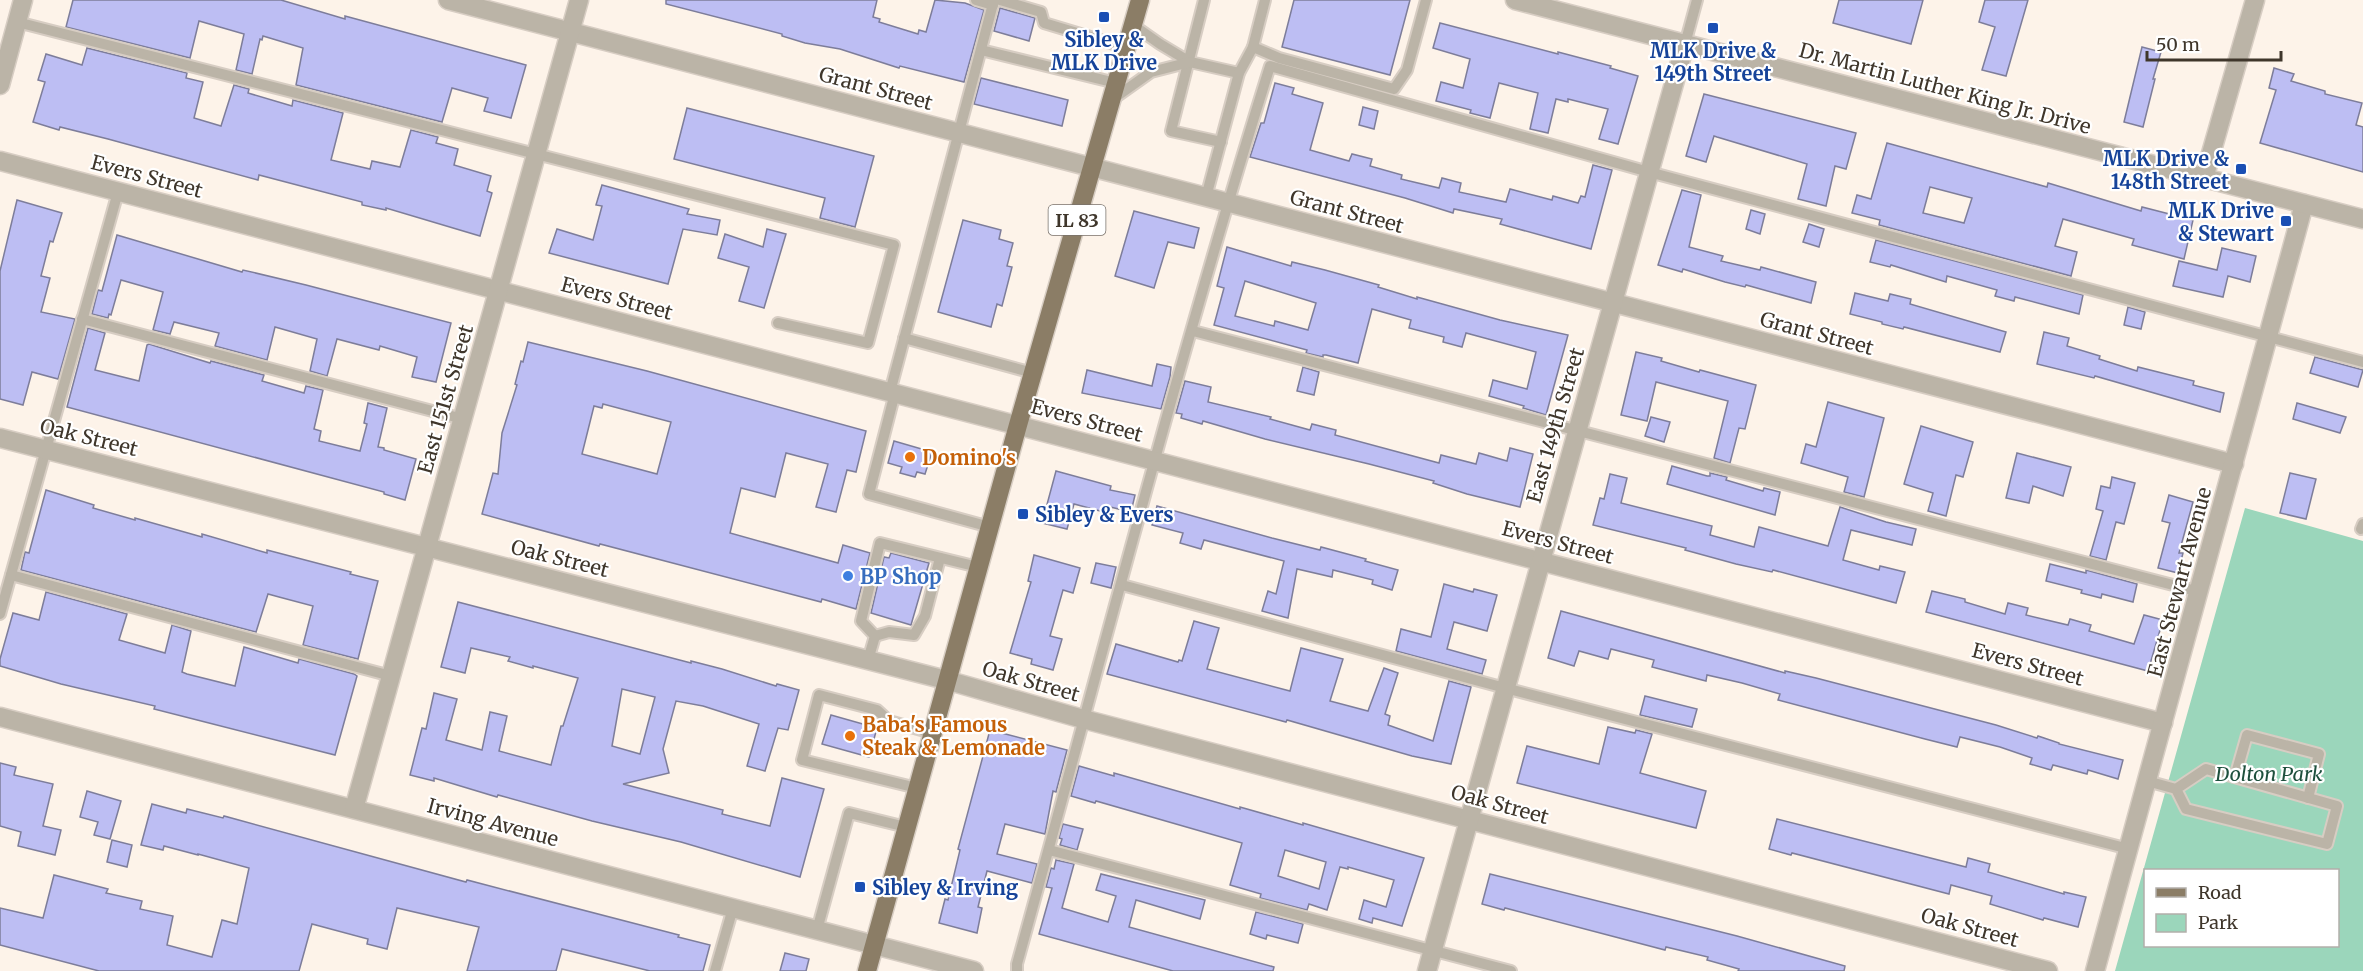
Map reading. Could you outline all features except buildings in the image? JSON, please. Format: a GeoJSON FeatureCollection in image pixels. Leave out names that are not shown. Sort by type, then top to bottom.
{"type":"FeatureCollection","features":[{"type":"Feature","properties":{"kind":"main road","name":"IL 83"},"geometry":{"type":"LineString","coordinates":[[867,971],[978,567],[1140,0]]}},
{"type":"Feature","properties":{"kind":"street"},"geometry":{"type":"LineString","coordinates":[[0,85],[23,0]]}},
{"type":"Feature","properties":{"kind":"street","name":"Grant Street"},"geometry":{"type":"LineString","coordinates":[[448,0],[2234,464]]}},
{"type":"Feature","properties":{"kind":"street","name":"East 151st Street"},"geometry":{"type":"LineString","coordinates":[[354,809],[579,0]]}},
{"type":"Feature","properties":{"kind":"street","name":"Dr. Martin Luther King Jr. Drive"},"geometry":{"type":"LineString","coordinates":[[1515,0],[2363,219]]}},
{"type":"Feature","properties":{"kind":"street"},"geometry":{"type":"LineString","coordinates":[[2204,178],[2255,0]]}},
{"type":"Feature","properties":{"kind":"street","name":"East 149th Street"},"geometry":{"type":"LineString","coordinates":[[1426,971],[1685,44]]}},
{"type":"Feature","properties":{"kind":"street","name":"Evers Street"},"geometry":{"type":"LineString","coordinates":[[0,161],[2163,723]]}},
{"type":"Feature","properties":{"kind":"street","name":"East Stewart Avenue"},"geometry":{"type":"LineString","coordinates":[[2095,971],[2304,204]]}},
{"type":"Feature","properties":{"kind":"street","name":"Oak Street"},"geometry":{"type":"LineString","coordinates":[[0,438],[868,660],[2048,971]]}},
{"type":"Feature","properties":{"kind":"street","name":"Irving Avenue"},"geometry":{"type":"LineString","coordinates":[[0,717],[974,971]]}},
{"type":"Feature","properties":{"kind":"lane"},"geometry":{"type":"LineString","coordinates":[[976,0],[1041,12],[1044,23],[1127,48]]}},
{"type":"Feature","properties":{"kind":"lane"},"geometry":{"type":"LineString","coordinates":[[1204,0],[1171,131],[1221,142]]}},
{"type":"Feature","properties":{"kind":"lane"},"geometry":{"type":"LineString","coordinates":[[1206,197],[1239,73],[1253,47],[1265,0]]}},
{"type":"Feature","properties":{"kind":"lane"},"geometry":{"type":"LineString","coordinates":[[1253,47],[1279,58],[1394,89],[1407,70],[1426,0]]}},
{"type":"Feature","properties":{"kind":"lane"},"geometry":{"type":"LineString","coordinates":[[1685,44],[1697,0]]}},
{"type":"Feature","properties":{"kind":"lane"},"geometry":{"type":"LineString","coordinates":[[990,527],[869,494],[904,338],[996,2]]}},
{"type":"Feature","properties":{"kind":"lane"},"geometry":{"type":"LineString","coordinates":[[17,22],[894,245],[868,343],[778,323]]}},
{"type":"Feature","properties":{"kind":"lane"},"geometry":{"type":"LineString","coordinates":[[1133,25],[1190,62],[1239,73]]}},
{"type":"Feature","properties":{"kind":"lane"},"geometry":{"type":"LineString","coordinates":[[981,50],[1114,92],[1151,72],[1190,62]]}},
{"type":"Feature","properties":{"kind":"lane"},"geometry":{"type":"LineString","coordinates":[[1017,971],[1083,718],[1227,203],[1270,66],[1649,172],[2363,362]]}},
{"type":"Feature","properties":{"kind":"lane"},"geometry":{"type":"LineString","coordinates":[[0,614],[118,192]]}},
{"type":"Feature","properties":{"kind":"lane"},"geometry":{"type":"LineString","coordinates":[[82,319],[463,418]]}},
{"type":"Feature","properties":{"kind":"lane"},"geometry":{"type":"LineString","coordinates":[[1193,331],[2200,592]]}},
{"type":"Feature","properties":{"kind":"lane"},"geometry":{"type":"LineString","coordinates":[[904,338],[1033,374]]}},
{"type":"Feature","properties":{"kind":"lane"},"geometry":{"type":"LineString","coordinates":[[875,636],[861,621],[880,543],[978,567]]}},
{"type":"Feature","properties":{"kind":"lane"},"geometry":{"type":"LineString","coordinates":[[875,636],[889,632],[914,635],[926,616],[940,558]]}},
{"type":"Feature","properties":{"kind":"lane"},"geometry":{"type":"LineString","coordinates":[[11,575],[391,676]]}},
{"type":"Feature","properties":{"kind":"lane"},"geometry":{"type":"LineString","coordinates":[[1122,585],[1505,688],[2129,849]]}},
{"type":"Feature","properties":{"kind":"lane"},"geometry":{"type":"LineString","coordinates":[[868,660],[875,636]]}},
{"type":"Feature","properties":{"kind":"lane"},"geometry":{"type":"LineString","coordinates":[[917,788],[802,760],[819,695],[877,710],[889,721],[932,733]]}},
{"type":"Feature","properties":{"kind":"lane"},"geometry":{"type":"LineString","coordinates":[[2235,777],[2247,735],[2319,754],[2308,798]]}},
{"type":"Feature","properties":{"kind":"lane"},"geometry":{"type":"LineString","coordinates":[[2147,781],[2176,789],[2186,809],[2327,844],[2337,806],[2206,769],[2176,789]]}},
{"type":"Feature","properties":{"kind":"lane"},"geometry":{"type":"LineString","coordinates":[[818,930],[849,813],[906,827]]}},
{"type":"Feature","properties":{"kind":"lane"},"geometry":{"type":"LineString","coordinates":[[1049,850],[1511,971]]}},
{"type":"Feature","properties":{"kind":"lane"},"geometry":{"type":"LineString","coordinates":[[716,971],[733,908]]}},
{"type":"Feature","properties":{"kind":"green space","name":"Dolton Park"},"geometry":{"type":"Polygon","coordinates":[[[2245,508],[2363,541],[2363,971],[2115,971],[2245,508]]]}},
{"type":"Feature","properties":{"kind":"place","name":"Sibley & MLK Drive"},"geometry":{"type":"Point","coordinates":[1104,17]}},
{"type":"Feature","properties":{"kind":"place","name":"MLK Drive & 149th Street"},"geometry":{"type":"Point","coordinates":[1713,28]}},
{"type":"Feature","properties":{"kind":"place","name":"MLK Drive & 148th Street"},"geometry":{"type":"Point","coordinates":[2241,169]}},
{"type":"Feature","properties":{"kind":"place","name":"MLK Drive & Stewart"},"geometry":{"type":"Point","coordinates":[2286,221]}},
{"type":"Feature","properties":{"kind":"place","name":"Domino's"},"geometry":{"type":"Point","coordinates":[910,457]}},
{"type":"Feature","properties":{"kind":"place","name":"Sibley & Evers"},"geometry":{"type":"Point","coordinates":[1023,514]}},
{"type":"Feature","properties":{"kind":"place","name":"BP Shop"},"geometry":{"type":"Point","coordinates":[848,576]}},
{"type":"Feature","properties":{"kind":"place","name":"Baba's Famous Steak & Lemonade"},"geometry":{"type":"Point","coordinates":[850,736]}},
{"type":"Feature","properties":{"kind":"place","name":"Sibley & Irving"},"geometry":{"type":"Point","coordinates":[860,887]}}]}
